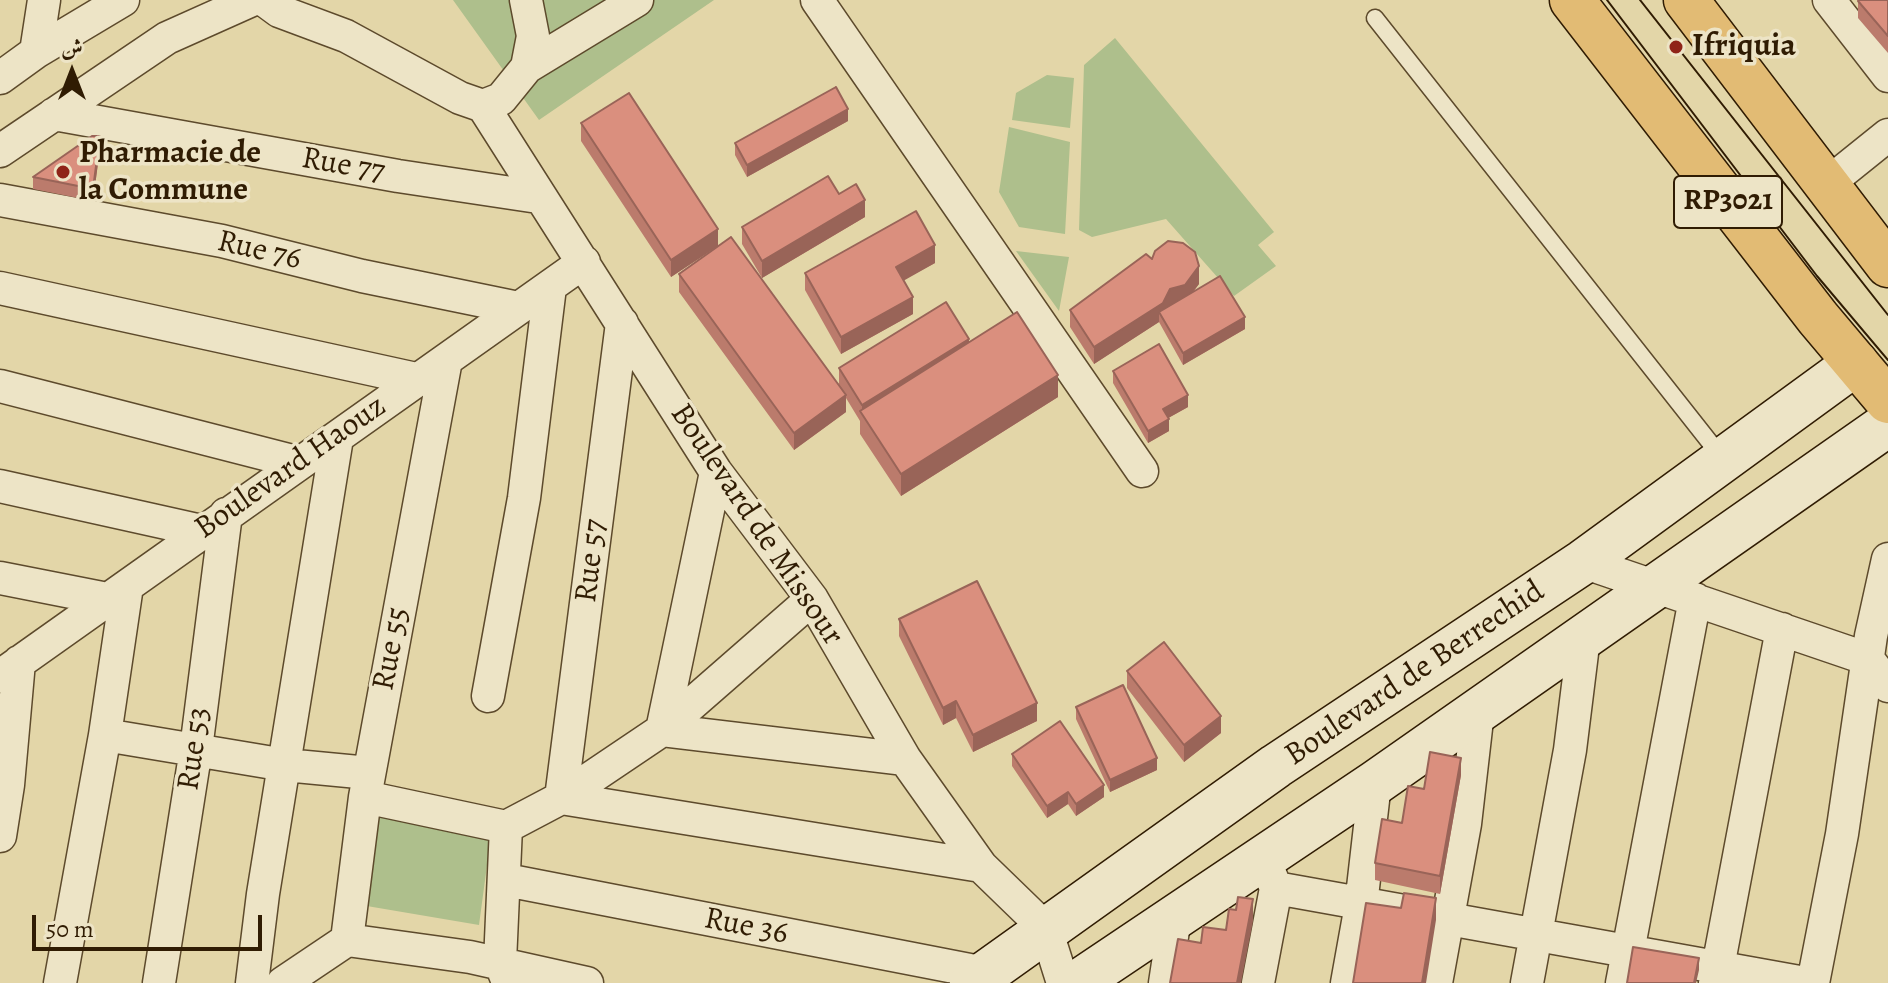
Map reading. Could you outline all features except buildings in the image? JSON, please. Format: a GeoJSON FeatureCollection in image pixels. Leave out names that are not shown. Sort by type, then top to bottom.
{"type":"FeatureCollection","features":[{"type":"Feature","properties":{"kind":"main road","name":"RP3021"},"geometry":{"type":"LineString","coordinates":[[1572,0],[1888,401]]}},
{"type":"Feature","properties":{"kind":"main road","name":"RP3021"},"geometry":{"type":"LineString","coordinates":[[1686,0],[1888,265]]}},
{"type":"Feature","properties":{"kind":"street"},"geometry":{"type":"LineString","coordinates":[[36,52],[44,0]]}},
{"type":"Feature","properties":{"kind":"street"},"geometry":{"type":"LineString","coordinates":[[0,78],[36,52],[123,0]]}},
{"type":"Feature","properties":{"kind":"street"},"geometry":{"type":"LineString","coordinates":[[0,151],[167,38],[252,0]]}},
{"type":"Feature","properties":{"kind":"street"},"geometry":{"type":"LineString","coordinates":[[264,0],[279,11],[346,36],[460,98],[483,106],[501,99],[527,67],[533,36],[526,0]]}},
{"type":"Feature","properties":{"kind":"street"},"geometry":{"type":"LineString","coordinates":[[527,67],[637,0]]}},
{"type":"Feature","properties":{"kind":"street"},"geometry":{"type":"LineString","coordinates":[[817,0],[1142,471]]}},
{"type":"Feature","properties":{"kind":"street"},"geometry":{"type":"LineString","coordinates":[[1829,0],[1888,76]]}},
{"type":"Feature","properties":{"kind":"street","name":"Boulevard de Missour"},"geometry":{"type":"LineString","coordinates":[[483,106],[538,197],[584,262],[716,472],[812,599],[905,759],[981,866],[1046,929]]}},
{"type":"Feature","properties":{"kind":"street","name":"Rue 77"},"geometry":{"type":"LineString","coordinates":[[54,114],[398,176],[538,197]]}},
{"type":"Feature","properties":{"kind":"street"},"geometry":{"type":"LineString","coordinates":[[1827,184],[1888,135]]}},
{"type":"Feature","properties":{"kind":"street","name":"Rue 76"},"geometry":{"type":"LineString","coordinates":[[0,200],[222,241],[362,276],[518,308]]}},
{"type":"Feature","properties":{"kind":"street","name":"Boulevard Haouz"},"geometry":{"type":"LineString","coordinates":[[9,669],[584,262]]}},
{"type":"Feature","properties":{"kind":"street"},"geometry":{"type":"LineString","coordinates":[[488,696],[524,498],[550,287]]}},
{"type":"Feature","properties":{"kind":"street"},"geometry":{"type":"LineString","coordinates":[[0,288],[416,379]]}},
{"type":"Feature","properties":{"kind":"street","name":"Rue 57"},"geometry":{"type":"LineString","coordinates":[[561,798],[622,323]]}},
{"type":"Feature","properties":{"kind":"street","name":"Rue 55"},"geometry":{"type":"LineString","coordinates":[[347,940],[367,785],[446,360]]}},
{"type":"Feature","properties":{"kind":"street","name":"Boulevard de Berrechid"},"geometry":{"type":"LineString","coordinates":[[979,978],[1276,766],[1583,562],[1856,363]]}},
{"type":"Feature","properties":{"kind":"street"},"geometry":{"type":"LineString","coordinates":[[0,386],[300,463]]}},
{"type":"Feature","properties":{"kind":"street","name":"Boulevard de Berrechid"},"geometry":{"type":"LineString","coordinates":[[1077,983],[1175,917],[1270,873],[1375,783],[1584,637],[1676,593],[1888,424]]}},
{"type":"Feature","properties":{"kind":"street"},"geometry":{"type":"LineString","coordinates":[[252,983],[337,438]]}},
{"type":"Feature","properties":{"kind":"street"},"geometry":{"type":"LineString","coordinates":[[662,730],[716,472]]}},
{"type":"Feature","properties":{"kind":"street"},"geometry":{"type":"LineString","coordinates":[[0,486],[214,522]]}},
{"type":"Feature","properties":{"kind":"street","name":"Rue 53"},"geometry":{"type":"LineString","coordinates":[[159,983],[196,749],[214,522]]}},
{"type":"Feature","properties":{"kind":"street"},"geometry":{"type":"LineString","coordinates":[[1813,983],[1876,645],[1888,559]]}},
{"type":"Feature","properties":{"kind":"street"},"geometry":{"type":"LineString","coordinates":[[1583,562],[1782,629],[1876,645]]}},
{"type":"Feature","properties":{"kind":"street"},"geometry":{"type":"LineString","coordinates":[[0,578],[117,592],[105,735],[60,983]]}},
{"type":"Feature","properties":{"kind":"street"},"geometry":{"type":"LineString","coordinates":[[1622,983],[1676,593]]}},
{"type":"Feature","properties":{"kind":"street"},"geometry":{"type":"LineString","coordinates":[[105,735],[285,765],[367,785],[506,827],[561,798],[662,730],[812,599]]}},
{"type":"Feature","properties":{"kind":"street"},"geometry":{"type":"LineString","coordinates":[[1716,976],[1782,629]]}},
{"type":"Feature","properties":{"kind":"street"},"geometry":{"type":"LineString","coordinates":[[1527,983],[1570,750],[1584,637]]}},
{"type":"Feature","properties":{"kind":"street"},"geometry":{"type":"LineString","coordinates":[[1876,645],[1888,686]]}},
{"type":"Feature","properties":{"kind":"street"},"geometry":{"type":"LineString","coordinates":[[0,836],[8,785],[9,669]]}},
{"type":"Feature","properties":{"kind":"street"},"geometry":{"type":"LineString","coordinates":[[1436,983],[1465,824],[1478,711]]}},
{"type":"Feature","properties":{"kind":"street"},"geometry":{"type":"LineString","coordinates":[[662,730],[905,759]]}},
{"type":"Feature","properties":{"kind":"street"},"geometry":{"type":"LineString","coordinates":[[1347,983],[1361,905],[1375,783]]}},
{"type":"Feature","properties":{"kind":"street"},"geometry":{"type":"LineString","coordinates":[[561,798],[981,866]]}},
{"type":"Feature","properties":{"kind":"street"},"geometry":{"type":"LineString","coordinates":[[504,973],[506,827]]}},
{"type":"Feature","properties":{"kind":"street"},"geometry":{"type":"LineString","coordinates":[[1258,983],[1270,873],[1361,905],[1627,951],[1716,976],[1805,983]]}},
{"type":"Feature","properties":{"kind":"street","name":"Rue 36"},"geometry":{"type":"LineString","coordinates":[[506,880],[979,978]]}},
{"type":"Feature","properties":{"kind":"street"},"geometry":{"type":"LineString","coordinates":[[1165,983],[1175,917]]}},
{"type":"Feature","properties":{"kind":"street"},"geometry":{"type":"LineString","coordinates":[[1046,929],[1063,983]]}},
{"type":"Feature","properties":{"kind":"street"},"geometry":{"type":"LineString","coordinates":[[283,983],[347,940],[504,973],[587,983]]}},
{"type":"Feature","properties":{"kind":"lane"},"geometry":{"type":"LineString","coordinates":[[1375,18],[1723,459]]}},
{"type":"Feature","properties":{"kind":"green space"},"geometry":{"type":"Polygon","coordinates":[[[453,0],[714,0],[539,120],[453,0]]]}},
{"type":"Feature","properties":{"kind":"green space"},"geometry":{"type":"Polygon","coordinates":[[[1115,38],[1274,232],[1258,245],[1276,266],[1234,296],[1166,219],[1092,237],[1079,230],[1084,65],[1115,38]]]}},
{"type":"Feature","properties":{"kind":"green space"},"geometry":{"type":"Polygon","coordinates":[[[1047,75],[1074,78],[1070,128],[1012,120],[1016,93],[1047,75]]]}},
{"type":"Feature","properties":{"kind":"green space"},"geometry":{"type":"Polygon","coordinates":[[[1009,127],[1070,142],[1065,234],[1019,227],[999,192],[1009,127]]]}},
{"type":"Feature","properties":{"kind":"green space"},"geometry":{"type":"Polygon","coordinates":[[[1016,251],[1069,257],[1059,311],[1016,251]]]}},
{"type":"Feature","properties":{"kind":"green space"},"geometry":{"type":"Polygon","coordinates":[[[374,805],[492,828],[479,925],[355,904],[374,805]]]}},
{"type":"Feature","properties":{"kind":"tram line"},"geometry":{"type":"LineString","coordinates":[[1607,0],[1817,276],[1888,360]]}},
{"type":"Feature","properties":{"kind":"tram line"},"geometry":{"type":"LineString","coordinates":[[1640,0],[1888,315]]}},
{"type":"Feature","properties":{"kind":"place","name":"Ifriquia"},"geometry":{"type":"Point","coordinates":[1676,47]}},
{"type":"Feature","properties":{"kind":"place","name":"Pharmacie de la Commune"},"geometry":{"type":"Point","coordinates":[63,172]}}]}
